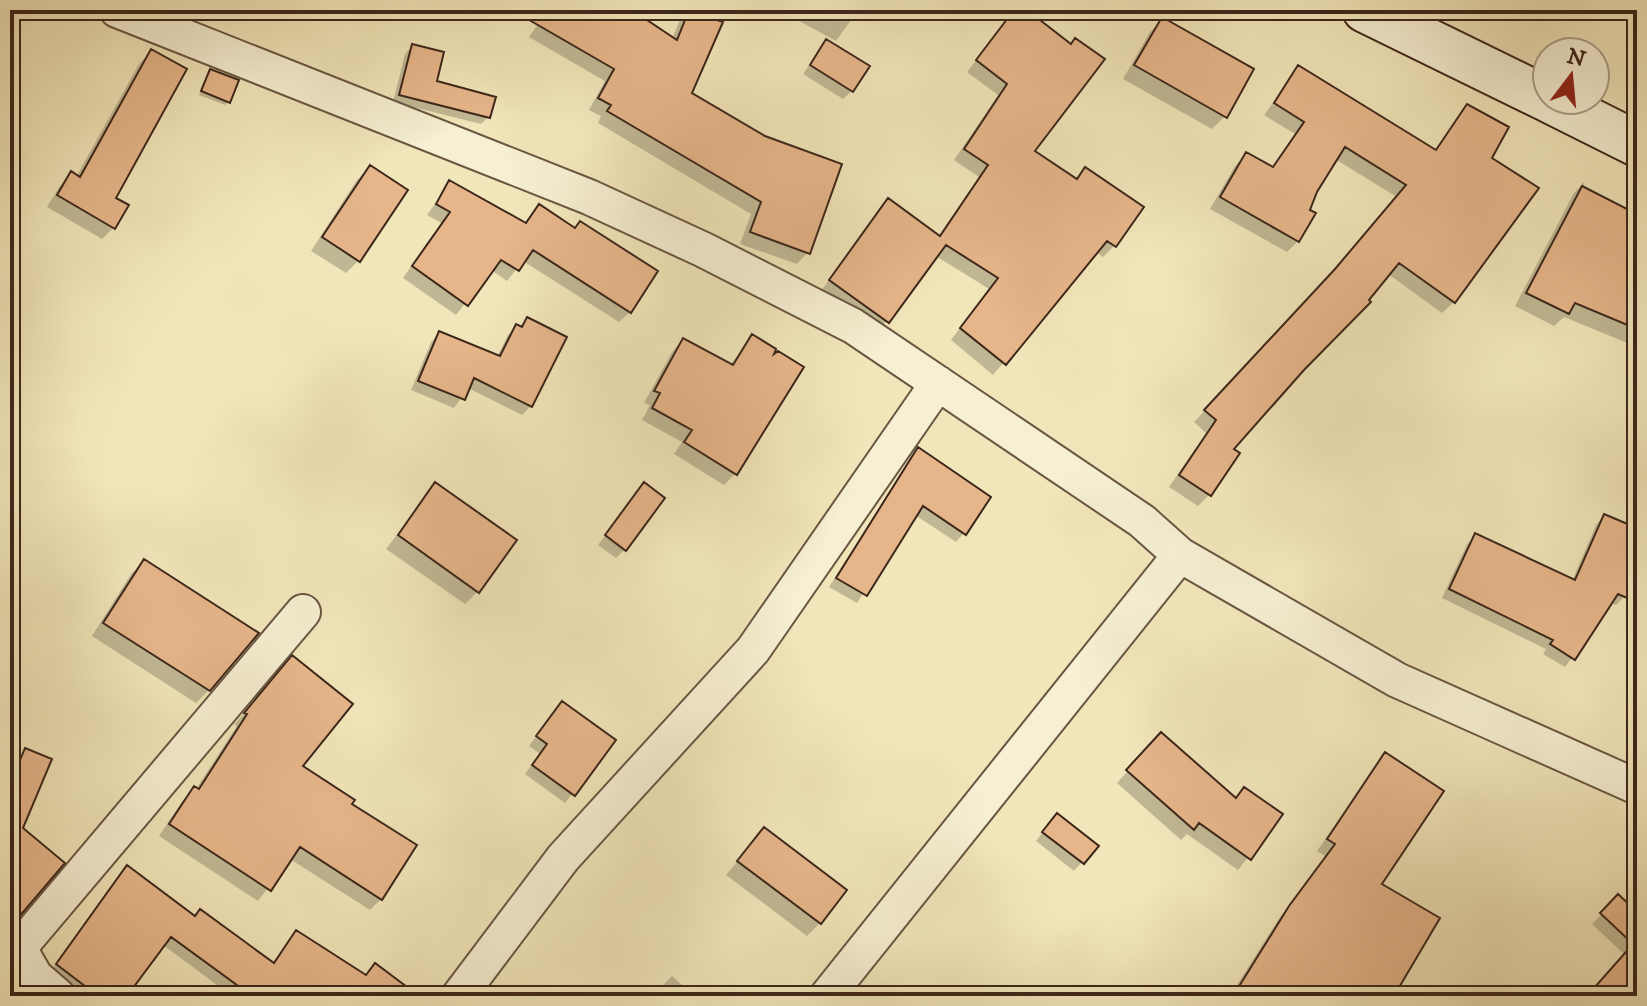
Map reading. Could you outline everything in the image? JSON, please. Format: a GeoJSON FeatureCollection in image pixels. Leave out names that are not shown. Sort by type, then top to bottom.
{"type":"FeatureCollection","features":[{"type":"Feature","properties":{"kind":"street"},"geometry":{"type":"LineString","coordinates":[[117,10],[589,197],[704,250],[853,326],[1142,521],[1180,555],[1397,680],[1637,787]]}},
{"type":"Feature","properties":{"kind":"street"},"geometry":{"type":"LineString","coordinates":[[1365,10],[1531,92]]}},
{"type":"Feature","properties":{"kind":"street"},"geometry":{"type":"LineString","coordinates":[[1580,116],[1637,144]]}},
{"type":"Feature","properties":{"kind":"street"},"geometry":{"type":"LineString","coordinates":[[459,996],[563,858],[753,650],[938,383]]}},
{"type":"Feature","properties":{"kind":"street"},"geometry":{"type":"LineString","coordinates":[[827,996],[1180,555]]}},
{"type":"Feature","properties":{"kind":"street"},"geometry":{"type":"LineString","coordinates":[[58,996],[35,976],[15,946],[303,612]]}},
{"type":"Feature","properties":{"kind":"building"},"geometry":{"type":"Polygon","coordinates":[[[512,10],[632,10],[677,40],[689,10],[723,22],[692,93],[765,136],[842,164],[810,254],[750,232],[761,202],[607,111],[611,105],[598,98],[614,69],[512,10]]]}},
{"type":"Feature","properties":{"kind":"building"},"geometry":{"type":"Polygon","coordinates":[[[1014,10],[1027,10],[1071,44],[1075,38],[1105,59],[1035,151],[1077,179],[1085,167],[1144,207],[1116,247],[1107,241],[1006,365],[960,328],[998,278],[946,245],[889,323],[829,280],[888,198],[940,236],[988,165],[964,149],[1007,84],[976,60],[1014,10]]]}},
{"type":"Feature","properties":{"kind":"building"},"geometry":{"type":"Polygon","coordinates":[[[1162,17],[1254,69],[1227,118],[1134,65],[1162,17]]]}},
{"type":"Feature","properties":{"kind":"building"},"geometry":{"type":"Polygon","coordinates":[[[826,39],[870,66],[853,92],[810,65],[826,39]]]}},
{"type":"Feature","properties":{"kind":"building"},"geometry":{"type":"Polygon","coordinates":[[[412,44],[444,52],[437,81],[496,97],[490,118],[399,95],[412,44]]]}},
{"type":"Feature","properties":{"kind":"building"},"geometry":{"type":"Polygon","coordinates":[[[151,49],[187,69],[116,198],[129,205],[115,229],[57,195],[71,171],[80,177],[151,49]]]}},
{"type":"Feature","properties":{"kind":"building"},"geometry":{"type":"Polygon","coordinates":[[[1298,65],[1436,150],[1467,104],[1509,127],[1492,158],[1539,188],[1455,303],[1399,263],[1369,300],[1371,302],[1304,370],[1234,449],[1240,453],[1211,496],[1179,475],[1216,420],[1204,410],[1335,269],[1406,185],[1345,147],[1317,192],[1310,210],[1316,213],[1299,242],[1220,197],[1246,152],[1273,167],[1304,122],[1274,103],[1298,65]]]}},
{"type":"Feature","properties":{"kind":"building"},"geometry":{"type":"Polygon","coordinates":[[[210,69],[239,80],[230,103],[201,91],[210,69]]]}},
{"type":"Feature","properties":{"kind":"building"},"geometry":{"type":"Polygon","coordinates":[[[370,165],[408,190],[360,262],[322,237],[370,165]]]}},
{"type":"Feature","properties":{"kind":"building"},"geometry":{"type":"Polygon","coordinates":[[[449,180],[526,223],[539,204],[575,228],[580,221],[658,271],[631,313],[533,250],[519,271],[501,260],[468,306],[412,266],[450,212],[436,204],[449,180]]]}},
{"type":"Feature","properties":{"kind":"building"},"geometry":{"type":"Polygon","coordinates":[[[1582,186],[1637,214],[1637,329],[1575,303],[1569,314],[1526,293],[1582,186]]]}},
{"type":"Feature","properties":{"kind":"building"},"geometry":{"type":"Polygon","coordinates":[[[527,317],[567,337],[532,407],[474,378],[465,400],[418,381],[439,331],[500,356],[516,324],[522,327],[527,317]]]}},
{"type":"Feature","properties":{"kind":"building"},"geometry":{"type":"Polygon","coordinates":[[[752,334],[776,349],[774,354],[778,351],[804,367],[737,475],[684,442],[692,430],[652,408],[660,393],[654,391],[683,338],[733,365],[752,334]]]}},
{"type":"Feature","properties":{"kind":"building"},"geometry":{"type":"Polygon","coordinates":[[[918,447],[991,497],[966,535],[923,506],[867,596],[836,578],[918,447]]]}},
{"type":"Feature","properties":{"kind":"building"},"geometry":{"type":"Polygon","coordinates":[[[435,482],[517,540],[479,593],[398,535],[435,482]]]}},
{"type":"Feature","properties":{"kind":"building"},"geometry":{"type":"Polygon","coordinates":[[[644,482],[665,498],[626,551],[605,535],[644,482]]]}},
{"type":"Feature","properties":{"kind":"building"},"geometry":{"type":"Polygon","coordinates":[[[1604,514],[1637,528],[1637,573],[1627,598],[1618,594],[1575,660],[1550,644],[1553,640],[1449,589],[1475,533],[1575,580],[1604,514]]]}},
{"type":"Feature","properties":{"kind":"building"},"geometry":{"type":"Polygon","coordinates":[[[144,559],[259,633],[210,691],[103,623],[144,559]]]}},
{"type":"Feature","properties":{"kind":"building"},"geometry":{"type":"Polygon","coordinates":[[[292,655],[353,704],[303,766],[355,800],[352,804],[417,845],[382,900],[300,847],[271,891],[169,824],[194,786],[199,789],[247,714],[244,713],[292,655]]]}},
{"type":"Feature","properties":{"kind":"building"},"geometry":{"type":"Polygon","coordinates":[[[562,701],[616,740],[575,796],[532,765],[547,744],[536,736],[562,701]]]}},
{"type":"Feature","properties":{"kind":"building"},"geometry":{"type":"Polygon","coordinates":[[[1161,732],[1236,798],[1244,787],[1283,814],[1251,860],[1199,823],[1194,830],[1126,770],[1161,732]]]}},
{"type":"Feature","properties":{"kind":"building"},"geometry":{"type":"Polygon","coordinates":[[[25,748],[52,759],[23,828],[65,863],[13,924],[10,923],[10,784],[25,748]]]}},
{"type":"Feature","properties":{"kind":"building"},"geometry":{"type":"Polygon","coordinates":[[[1385,752],[1444,791],[1382,884],[1440,918],[1394,996],[1233,996],[1289,906],[1335,844],[1327,839],[1385,752]]]}},
{"type":"Feature","properties":{"kind":"building"},"geometry":{"type":"Polygon","coordinates":[[[1057,813],[1099,846],[1084,864],[1042,832],[1057,813]]]}},
{"type":"Feature","properties":{"kind":"building"},"geometry":{"type":"Polygon","coordinates":[[[764,827],[847,890],[821,924],[737,861],[764,827]]]}},
{"type":"Feature","properties":{"kind":"building"},"geometry":{"type":"Polygon","coordinates":[[[127,865],[195,916],[200,909],[274,963],[296,930],[366,975],[375,963],[419,996],[252,996],[171,937],[127,996],[98,996],[56,964],[127,865]]]}},
{"type":"Feature","properties":{"kind":"building"},"geometry":{"type":"Polygon","coordinates":[[[1618,894],[1637,912],[1637,996],[1587,996],[1633,944],[1600,913],[1618,894]]]}}]}
